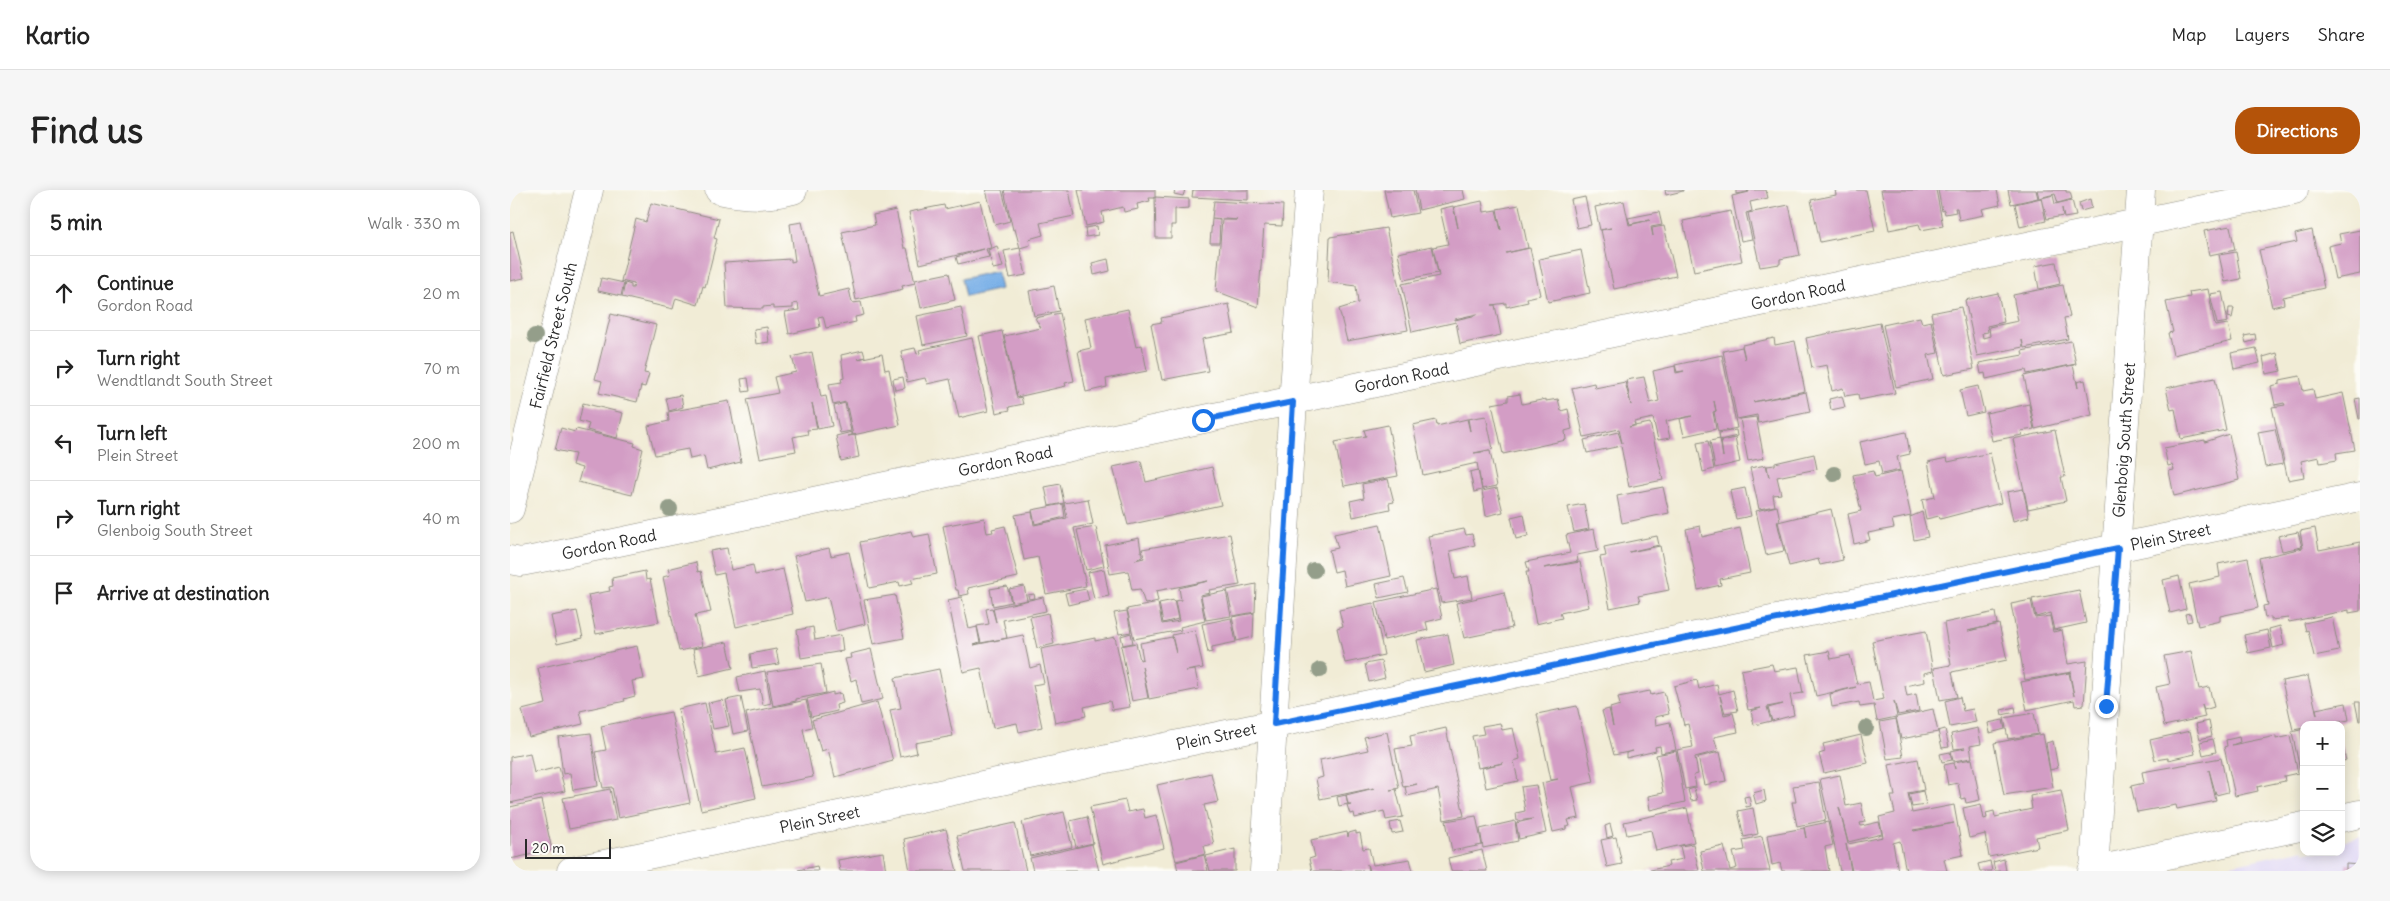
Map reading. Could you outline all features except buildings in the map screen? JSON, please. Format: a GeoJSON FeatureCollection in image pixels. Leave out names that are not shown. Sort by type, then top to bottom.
{"type":"FeatureCollection","features":[{"type":"Feature","properties":{"kind":"street","name":"Fairfield Street South"},"geometry":{"type":"LineString","coordinates":[[510,509],[589,190]]}},
{"type":"Feature","properties":{"kind":"street"},"geometry":{"type":"LineString","coordinates":[[720,190],[756,196],[775,195],[793,190]]}},
{"type":"Feature","properties":{"kind":"street"},"geometry":{"type":"LineString","coordinates":[[1264,871],[1293,402],[1309,190]]}},
{"type":"Feature","properties":{"kind":"street","name":"Glenboig South Street"},"geometry":{"type":"LineString","coordinates":[[2093,870],[2118,548],[2142,190]]}},
{"type":"Feature","properties":{"kind":"street","name":"Gordon Road"},"geometry":{"type":"LineString","coordinates":[[510,560],[521,562],[1293,402],[2294,190]]}},
{"type":"Feature","properties":{"kind":"street","name":"Plein Street"},"geometry":{"type":"LineString","coordinates":[[571,871],[2360,497]]}},
{"type":"Feature","properties":{"kind":"street"},"geometry":{"type":"LineString","coordinates":[[2345,817],[2360,814]]}},
{"type":"Feature","properties":{"kind":"street"},"geometry":{"type":"LineString","coordinates":[[2093,870],[2300,827]]}},
{"type":"Feature","properties":{"kind":"shaded area"},"geometry":{"type":"Polygon","coordinates":[[[2360,837],[2360,871],[2204,871],[2300,850],[2300,856],[2345,856],[2345,840],[2360,837]]]}},
{"type":"Feature","properties":{"kind":"water"},"geometry":{"type":"Polygon","coordinates":[[[997,271],[1001,289],[965,297],[961,279],[997,271]]]}},
{"type":"Feature","properties":{"kind":"route"},"geometry":{"type":"LineString","coordinates":[[1203,420],[1293,402],[1274,724],[2118,548],[2106,706]]}}]}
